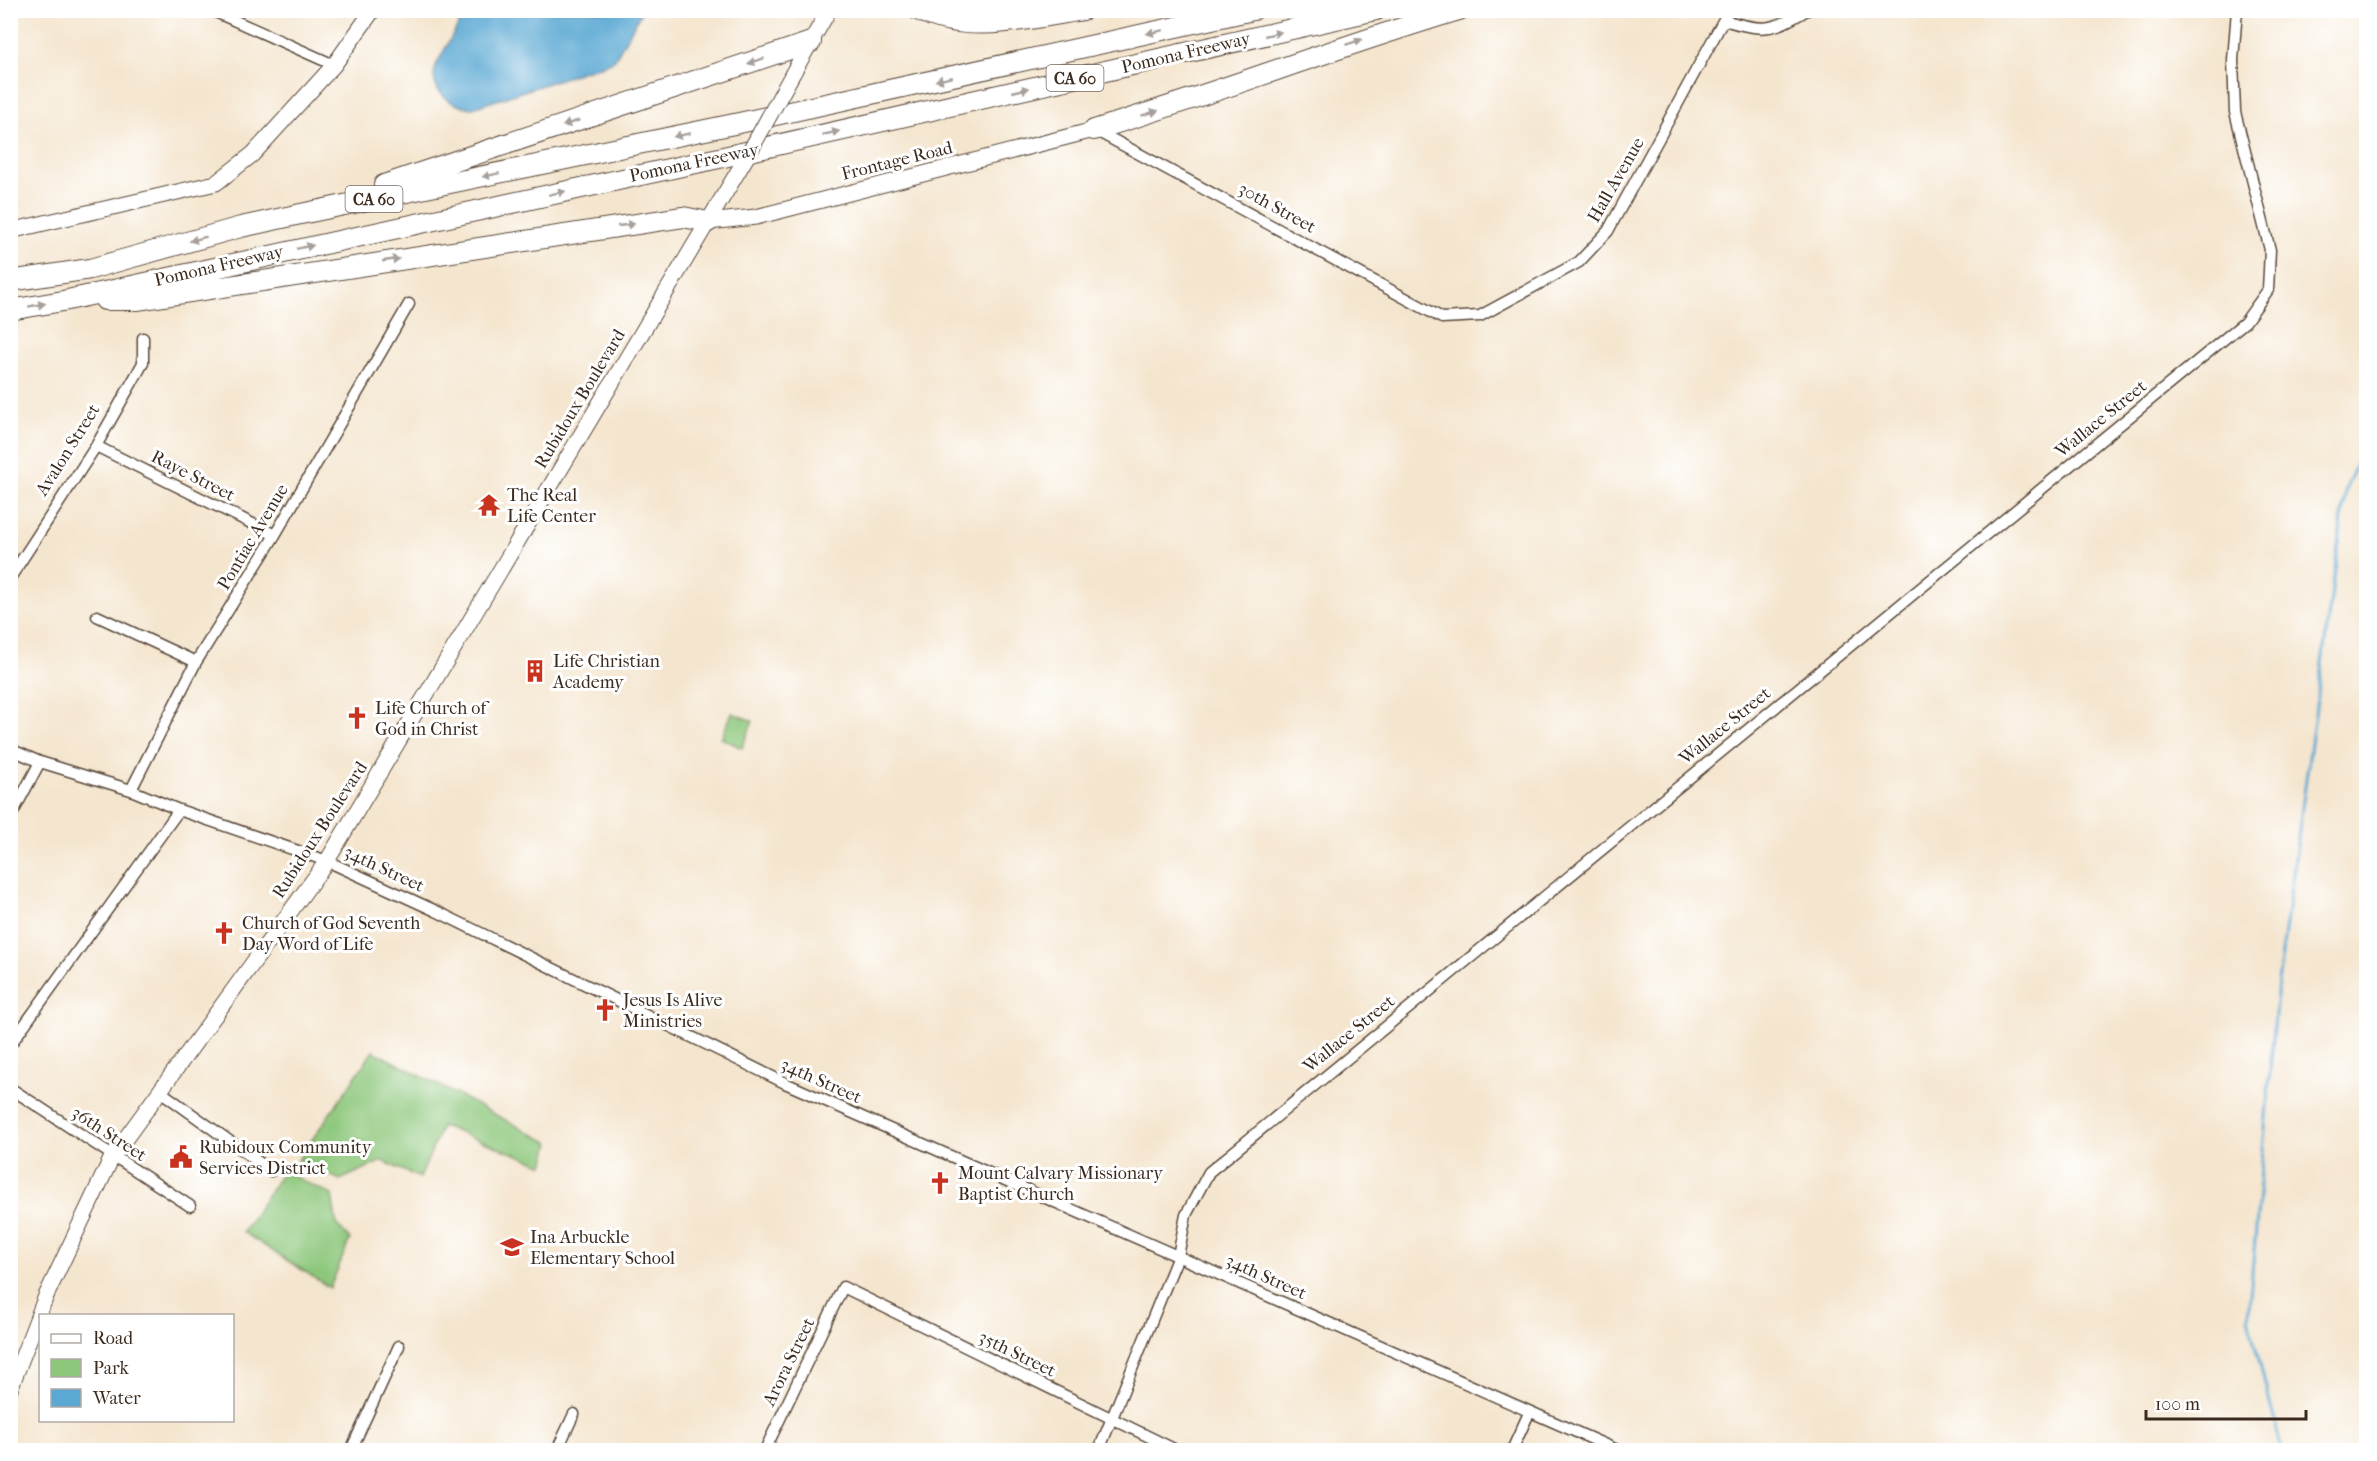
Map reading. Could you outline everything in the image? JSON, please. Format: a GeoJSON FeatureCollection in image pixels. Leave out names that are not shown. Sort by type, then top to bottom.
{"type":"FeatureCollection","features":[{"type":"Feature","properties":{"kind":"highway"},"geometry":{"type":"LineString","coordinates":[[918,10],[931,17],[962,24],[995,24],[1083,10]]}},
{"type":"Feature","properties":{"kind":"highway","name":"Pomona Freeway"},"geometry":{"type":"LineString","coordinates":[[10,281],[90,269],[241,227],[739,123],[1253,10]]}},
{"type":"Feature","properties":{"kind":"highway","name":"Pomona Freeway"},"geometry":{"type":"LineString","coordinates":[[10,310],[63,301],[719,158],[1376,10]]}},
{"type":"Feature","properties":{"kind":"highway"},"geometry":{"type":"LineString","coordinates":[[1094,130],[1168,107],[1364,39],[1459,10]]}},
{"type":"Feature","properties":{"kind":"highway"},"geometry":{"type":"LineString","coordinates":[[241,227],[399,181],[811,42]]}},
{"type":"Feature","properties":{"kind":"highway"},"geometry":{"type":"LineString","coordinates":[[63,301],[137,300],[686,217],[708,222]]}},
{"type":"Feature","properties":{"kind":"main road"},"geometry":{"type":"LineString","coordinates":[[10,231],[216,183],[253,154],[334,65],[373,10]]}},
{"type":"Feature","properties":{"kind":"main road","name":"Rubidoux Boulevard"},"geometry":{"type":"LineString","coordinates":[[39,1314],[112,1156],[327,861],[729,189],[829,10]]}},
{"type":"Feature","properties":{"kind":"main road","name":"Frontage Road"},"geometry":{"type":"LineString","coordinates":[[708,222],[756,217],[1094,130]]}},
{"type":"Feature","properties":{"kind":"main road","name":"Rubidoux Boulevard"},"geometry":{"type":"LineString","coordinates":[[10,1389],[39,1314]]}},
{"type":"Feature","properties":{"kind":"street"},"geometry":{"type":"LineString","coordinates":[[212,10],[334,65]]}},
{"type":"Feature","properties":{"kind":"street"},"geometry":{"type":"LineString","coordinates":[[1727,15],[1750,28],[1770,29],[1786,23],[1807,10]]}},
{"type":"Feature","properties":{"kind":"street","name":"Wallace Street"},"geometry":{"type":"LineString","coordinates":[[1099,1450],[1178,1256],[1186,1215],[1209,1172],[2245,322],[2268,290],[2270,250],[2235,112],[2233,60],[2237,10]]}},
{"type":"Feature","properties":{"kind":"street","name":"Hall Avenue"},"geometry":{"type":"LineString","coordinates":[[1442,318],[1480,316],[1579,261],[1608,231],[1727,15]]}},
{"type":"Feature","properties":{"kind":"street","name":"30th Street"},"geometry":{"type":"LineString","coordinates":[[1094,130],[1442,318]]}},
{"type":"Feature","properties":{"kind":"street","name":"Pontiac Avenue"},"geometry":{"type":"LineString","coordinates":[[131,790],[196,662],[275,536],[409,304]]}},
{"type":"Feature","properties":{"kind":"street","name":"Avalon Street"},"geometry":{"type":"LineString","coordinates":[[10,578],[96,446],[143,363],[142,338]]}},
{"type":"Feature","properties":{"kind":"street","name":"Raye Street"},"geometry":{"type":"LineString","coordinates":[[96,446],[275,536]]}},
{"type":"Feature","properties":{"kind":"street"},"geometry":{"type":"LineString","coordinates":[[97,616],[196,662]]}},
{"type":"Feature","properties":{"kind":"street","name":"34th Street"},"geometry":{"type":"LineString","coordinates":[[10,749],[40,762],[131,790],[179,810],[327,861],[446,916],[785,1083],[1617,1450]]}},
{"type":"Feature","properties":{"kind":"street"},"geometry":{"type":"LineString","coordinates":[[10,818],[40,762]]}},
{"type":"Feature","properties":{"kind":"street"},"geometry":{"type":"LineString","coordinates":[[10,1045],[179,810]]}},
{"type":"Feature","properties":{"kind":"street","name":"36th Street"},"geometry":{"type":"LineString","coordinates":[[10,1088],[190,1206]]}},
{"type":"Feature","properties":{"kind":"street"},"geometry":{"type":"LineString","coordinates":[[160,1091],[271,1171]]}},
{"type":"Feature","properties":{"kind":"street","name":"35th Street"},"geometry":{"type":"LineString","coordinates":[[843,1287],[1176,1450]]}},
{"type":"Feature","properties":{"kind":"street","name":"Arora Street"},"geometry":{"type":"LineString","coordinates":[[765,1450],[843,1287]]}},
{"type":"Feature","properties":{"kind":"street"},"geometry":{"type":"LineString","coordinates":[[351,1450],[399,1346]]}},
{"type":"Feature","properties":{"kind":"street"},"geometry":{"type":"LineString","coordinates":[[1512,1450],[1529,1413]]}},
{"type":"Feature","properties":{"kind":"street"},"geometry":{"type":"LineString","coordinates":[[557,1450],[574,1414]]}},
{"type":"Feature","properties":{"kind":"green space"},"geometry":{"type":"Polygon","coordinates":[[[732,713],[753,721],[742,748],[721,738],[732,713]]]}},
{"type":"Feature","properties":{"kind":"green space"},"geometry":{"type":"Polygon","coordinates":[[[373,1051],[550,1143],[544,1165],[442,1126],[420,1178],[382,1161],[340,1180],[298,1160],[373,1051]]]}},
{"type":"Feature","properties":{"kind":"green space"},"geometry":{"type":"Polygon","coordinates":[[[283,1171],[332,1195],[337,1225],[350,1239],[330,1288],[243,1232],[283,1171]]]}},
{"type":"Feature","properties":{"kind":"water"},"geometry":{"type":"Polygon","coordinates":[[[466,11],[642,11],[615,59],[609,63],[473,108],[448,100],[437,88],[434,72],[466,11]]]}},
{"type":"Feature","properties":{"kind":"waterway"},"geometry":{"type":"LineString","coordinates":[[2282,1450],[2248,1318],[2278,982],[2346,489],[2366,440]]}},
{"type":"Feature","properties":{"kind":"place","name":"The Real Life Center"},"geometry":{"type":"Point","coordinates":[489,505]}},
{"type":"Feature","properties":{"kind":"place","name":"Life Christian Academy"},"geometry":{"type":"Point","coordinates":[535,671]}},
{"type":"Feature","properties":{"kind":"place","name":"Life Church of God in Christ"},"geometry":{"type":"Point","coordinates":[357,718]}},
{"type":"Feature","properties":{"kind":"place","name":"Church of God Seventh Day Word of Life"},"geometry":{"type":"Point","coordinates":[224,933]}},
{"type":"Feature","properties":{"kind":"place","name":"Jesus Is Alive Ministries"},"geometry":{"type":"Point","coordinates":[605,1010]}},
{"type":"Feature","properties":{"kind":"place","name":"Rubidoux Community Services District"},"geometry":{"type":"Point","coordinates":[181,1157]}},
{"type":"Feature","properties":{"kind":"place","name":"Mount Calvary Missionary Baptist Church"},"geometry":{"type":"Point","coordinates":[940,1183]}},
{"type":"Feature","properties":{"kind":"place","name":"Ina Arbuckle Elementary School"},"geometry":{"type":"Point","coordinates":[512,1247]}}]}
